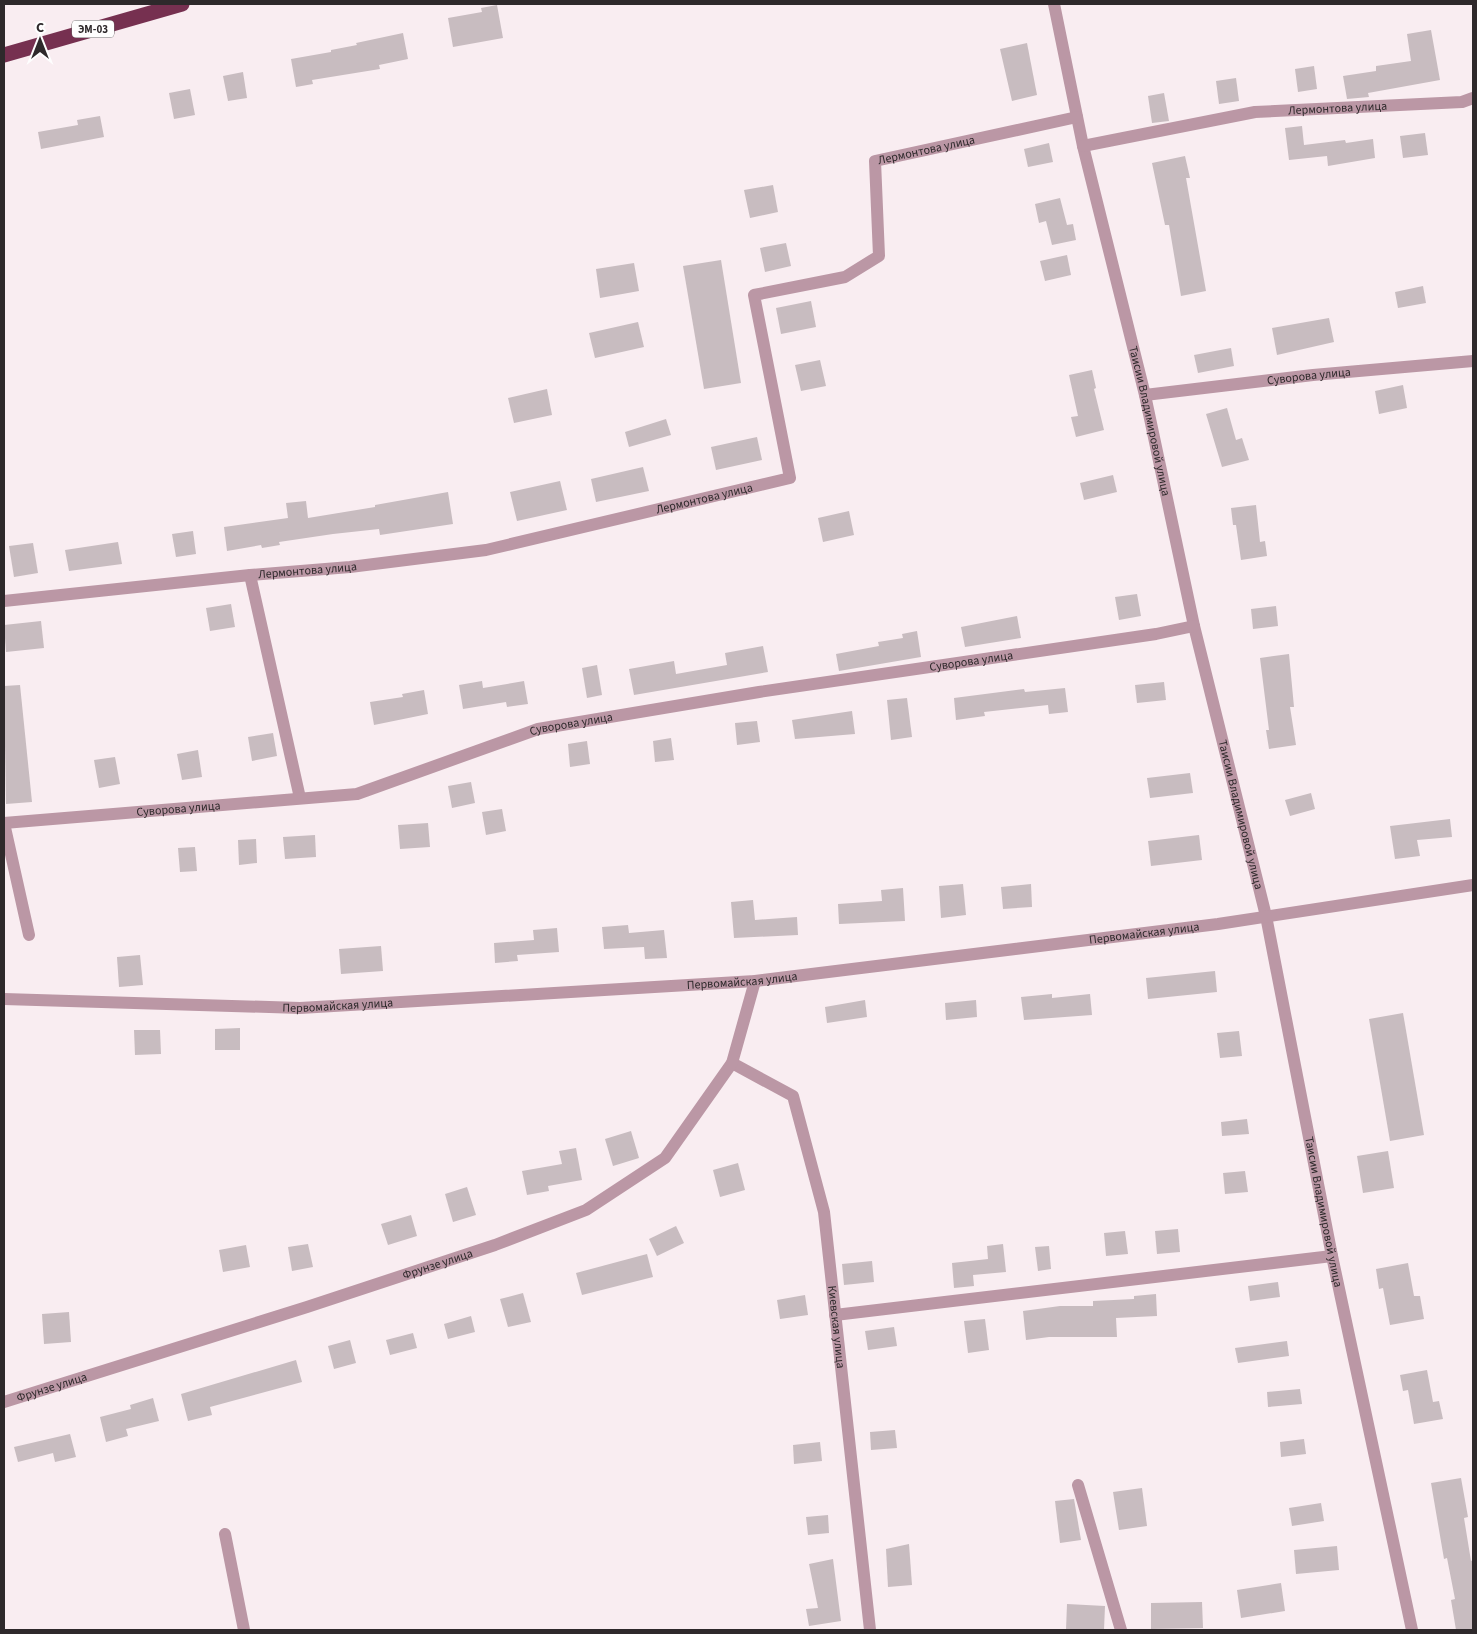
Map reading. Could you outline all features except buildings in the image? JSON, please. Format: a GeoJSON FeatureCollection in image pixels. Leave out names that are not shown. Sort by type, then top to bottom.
{"type":"FeatureCollection","features":[{"type":"Feature","properties":{"kind":"highway","name":"ЭМ-03"},"geometry":{"type":"LineString","coordinates":[[4,55],[182,4]]}},
{"type":"Feature","properties":{"kind":"street","name":"Таисии Владимировой улица"},"geometry":{"type":"LineString","coordinates":[[1054,4],[1077,117],[1145,395],[1194,626],[1266,916],[1332,1256],[1412,1630]]}},
{"type":"Feature","properties":{"kind":"street","name":"Лермонтова улица"},"geometry":{"type":"LineString","coordinates":[[1084,146],[1254,112],[1462,102],[1473,98]]}},
{"type":"Feature","properties":{"kind":"street","name":"Лермонтова улица"},"geometry":{"type":"LineString","coordinates":[[4,601],[250,574],[350,567],[486,550],[790,478],[754,295],[845,277],[878,256],[875,161],[1077,117]]}},
{"type":"Feature","properties":{"kind":"street","name":"Суворова улица"},"geometry":{"type":"LineString","coordinates":[[1145,395],[1313,375],[1473,361]]}},
{"type":"Feature","properties":{"kind":"street"},"geometry":{"type":"LineString","coordinates":[[250,574],[300,798]]}},
{"type":"Feature","properties":{"kind":"street","name":"Суворова улица"},"geometry":{"type":"LineString","coordinates":[[4,823],[357,794],[538,729],[759,692],[1144,636],[1194,626]]}},
{"type":"Feature","properties":{"kind":"street"},"geometry":{"type":"LineString","coordinates":[[4,823],[29,936]]}},
{"type":"Feature","properties":{"kind":"street","name":"Первомайская улица"},"geometry":{"type":"LineString","coordinates":[[4,999],[300,1008],[755,981],[1218,924],[1473,885]]}},
{"type":"Feature","properties":{"kind":"street","name":"Фрунзе улица"},"geometry":{"type":"LineString","coordinates":[[4,1402],[307,1307],[495,1244],[586,1210],[665,1158],[732,1063],[755,981]]}},
{"type":"Feature","properties":{"kind":"street","name":"Киевская улица"},"geometry":{"type":"LineString","coordinates":[[732,1063],[793,1096],[824,1212],[870,1630]]}},
{"type":"Feature","properties":{"kind":"street"},"geometry":{"type":"LineString","coordinates":[[835,1315],[1332,1256]]}},
{"type":"Feature","properties":{"kind":"street"},"geometry":{"type":"LineString","coordinates":[[1078,1485],[1120,1630]]}},
{"type":"Feature","properties":{"kind":"street"},"geometry":{"type":"LineString","coordinates":[[225,1534],[244,1630]]}}]}
